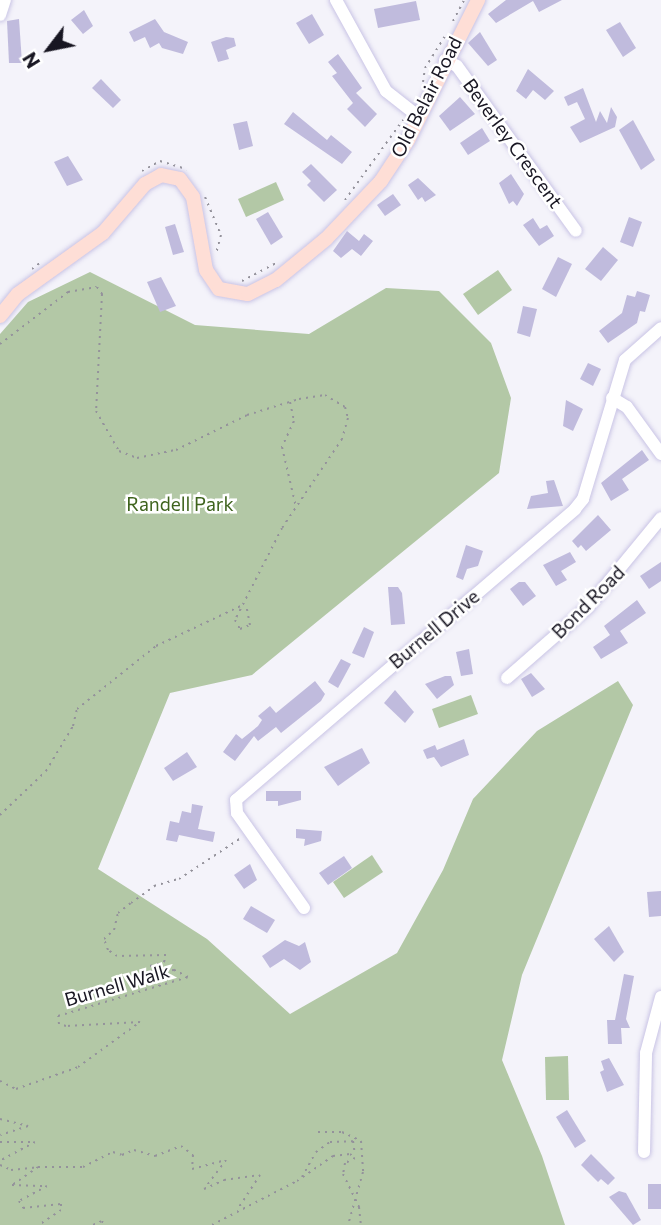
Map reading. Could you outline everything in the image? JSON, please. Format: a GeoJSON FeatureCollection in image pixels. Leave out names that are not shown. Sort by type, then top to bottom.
{"type":"FeatureCollection","features":[{"type":"Feature","properties":{"kind":"main road","name":"Old Belair Road"},"geometry":{"type":"LineString","coordinates":[[0,316],[18,295],[103,233],[145,184],[161,175],[180,179],[193,197],[212,281],[229,294],[248,294],[276,280],[326,239],[381,181],[478,0]]}},
{"type":"Feature","properties":{"kind":"street"},"geometry":{"type":"LineString","coordinates":[[0,15],[5,0]]}},
{"type":"Feature","properties":{"kind":"street"},"geometry":{"type":"LineString","coordinates":[[336,0],[386,92],[415,114]]}},
{"type":"Feature","properties":{"kind":"street","name":"Beverley Crescent"},"geometry":{"type":"LineString","coordinates":[[445,60],[457,66],[576,231]]}},
{"type":"Feature","properties":{"kind":"street","name":"Burnell Drive"},"geometry":{"type":"LineString","coordinates":[[304,908],[234,807],[238,796],[575,509],[583,499],[625,360],[661,328]]}},
{"type":"Feature","properties":{"kind":"street"},"geometry":{"type":"LineString","coordinates":[[612,398],[627,407],[661,454]]}},
{"type":"Feature","properties":{"kind":"street","name":"Bond Road"},"geometry":{"type":"LineString","coordinates":[[507,678],[588,607],[661,517]]}},
{"type":"Feature","properties":{"kind":"street"},"geometry":{"type":"LineString","coordinates":[[644,1152],[646,1053],[661,997]]}},
{"type":"Feature","properties":{"kind":"path"},"geometry":{"type":"LineString","coordinates":[[423,88],[425,68],[464,0]]}},
{"type":"Feature","properties":{"kind":"path"},"geometry":{"type":"LineString","coordinates":[[344,204],[365,168],[415,114]]}},
{"type":"Feature","properties":{"kind":"path"},"geometry":{"type":"LineString","coordinates":[[136,179],[144,168],[160,161],[180,164],[190,173]]}},
{"type":"Feature","properties":{"kind":"path"},"geometry":{"type":"LineString","coordinates":[[202,191],[220,235],[215,257]]}},
{"type":"Feature","properties":{"kind":"path"},"geometry":{"type":"LineString","coordinates":[[233,284],[287,257]]}},
{"type":"Feature","properties":{"kind":"path"},"geometry":{"type":"LineString","coordinates":[[28,272],[49,260]]}},
{"type":"Feature","properties":{"kind":"path"},"geometry":{"type":"LineString","coordinates":[[0,344],[68,292],[97,287],[102,295],[96,411],[104,433],[118,451],[136,458],[176,450],[247,415],[290,402],[324,395],[337,400],[348,418],[342,439],[296,508],[235,620],[240,629],[250,625],[246,604]]}},
{"type":"Feature","properties":{"kind":"path"},"geometry":{"type":"LineString","coordinates":[[290,402],[293,421],[282,447],[296,508]]}},
{"type":"Feature","properties":{"kind":"path"},"geometry":{"type":"LineString","coordinates":[[0,815],[46,771],[73,726],[77,709],[156,646],[246,604]]}},
{"type":"Feature","properties":{"kind":"path","name":"Burnell Walk"},"geometry":{"type":"LineString","coordinates":[[0,1082],[16,1089],[78,1067],[140,1022],[66,1026],[58,1024],[58,1016],[188,977],[174,970],[151,972],[149,966],[164,962],[166,955],[117,956],[108,950],[104,939],[114,929],[118,913],[131,903],[155,886],[179,879],[250,831]]}},
{"type":"Feature","properties":{"kind":"path"},"geometry":{"type":"LineString","coordinates":[[0,1119],[28,1126],[0,1135]]}},
{"type":"Feature","properties":{"kind":"path"},"geometry":{"type":"LineString","coordinates":[[318,1132],[342,1132],[361,1141],[363,1172],[348,1225]]}},
{"type":"Feature","properties":{"kind":"path"},"geometry":{"type":"LineString","coordinates":[[302,1178],[316,1152],[330,1142],[353,1141],[353,1161],[342,1166],[356,1200],[361,1225]]}},
{"type":"Feature","properties":{"kind":"path"},"geometry":{"type":"LineString","coordinates":[[0,1142],[35,1142],[0,1163],[11,1170],[83,1167],[113,1152],[122,1155],[134,1150],[155,1156],[181,1146],[193,1155],[191,1169],[226,1160],[204,1189],[224,1180],[260,1175],[237,1210]]}},
{"type":"Feature","properties":{"kind":"path"},"geometry":{"type":"LineString","coordinates":[[212,1225],[302,1178],[333,1156],[355,1155]]}},
{"type":"Feature","properties":{"kind":"path"},"geometry":{"type":"LineString","coordinates":[[38,1167],[12,1185],[47,1186],[19,1201],[23,1208],[61,1204],[61,1210],[39,1225]]}},
{"type":"Feature","properties":{"kind":"path"},"geometry":{"type":"LineString","coordinates":[[93,1225],[102,1221],[104,1225]]}},
{"type":"Feature","properties":{"kind":"green space"},"geometry":{"type":"Polygon","coordinates":[[[276,182],[284,200],[246,217],[238,199],[276,182]]]}},
{"type":"Feature","properties":{"kind":"green space"},"geometry":{"type":"Polygon","coordinates":[[[498,270],[512,290],[478,315],[463,294],[498,270]]]}},
{"type":"Feature","properties":{"kind":"green space","name":"Randell Park"},"geometry":{"type":"Polygon","coordinates":[[[90,272],[195,325],[309,334],[386,288],[439,291],[491,343],[511,398],[499,473],[252,675],[170,693],[98,869],[207,939],[290,1014],[397,953],[443,870],[473,799],[537,731],[618,681],[633,705],[522,975],[502,1060],[542,1156],[565,1225],[0,1225],[0,334],[28,302],[90,272]]]}},
{"type":"Feature","properties":{"kind":"green space"},"geometry":{"type":"Polygon","coordinates":[[[471,695],[478,714],[439,728],[432,709],[471,695]]]}},
{"type":"Feature","properties":{"kind":"green space"},"geometry":{"type":"Polygon","coordinates":[[[372,855],[383,872],[344,898],[333,882],[372,855]]]}},
{"type":"Feature","properties":{"kind":"green space"},"geometry":{"type":"Polygon","coordinates":[[[568,1056],[569,1100],[546,1100],[545,1057],[568,1056]]]}},
{"type":"Feature","properties":{"kind":"building"},"geometry":{"type":"Polygon","coordinates":[[[506,0],[562,0],[539,12],[533,1],[496,23],[488,14],[506,0]]]}},
{"type":"Feature","properties":{"kind":"building"},"geometry":{"type":"Polygon","coordinates":[[[416,1],[420,20],[378,28],[374,9],[416,1]]]}},
{"type":"Feature","properties":{"kind":"building"},"geometry":{"type":"Polygon","coordinates":[[[84,10],[93,26],[83,34],[71,20],[84,10]]]}},
{"type":"Feature","properties":{"kind":"building"},"geometry":{"type":"Polygon","coordinates":[[[312,14],[324,35],[309,44],[296,23],[312,14]]]}},
{"type":"Feature","properties":{"kind":"building"},"geometry":{"type":"Polygon","coordinates":[[[19,19],[22,63],[9,63],[7,21],[19,19]]]}},
{"type":"Feature","properties":{"kind":"building"},"geometry":{"type":"Polygon","coordinates":[[[155,19],[164,32],[188,42],[183,54],[162,48],[159,43],[150,48],[145,37],[134,42],[129,32],[155,19]]]}},
{"type":"Feature","properties":{"kind":"building"},"geometry":{"type":"Polygon","coordinates":[[[620,22],[636,48],[623,57],[606,30],[620,22]]]}},
{"type":"Feature","properties":{"kind":"building"},"geometry":{"type":"Polygon","coordinates":[[[480,32],[497,60],[488,66],[468,43],[480,32]]]}},
{"type":"Feature","properties":{"kind":"building"},"geometry":{"type":"Polygon","coordinates":[[[226,37],[234,38],[236,46],[226,50],[229,59],[218,62],[211,42],[226,37]]]}},
{"type":"Feature","properties":{"kind":"building"},"geometry":{"type":"Polygon","coordinates":[[[338,54],[362,88],[356,93],[377,114],[365,127],[347,109],[353,103],[332,76],[337,73],[328,62],[338,54]]]}},
{"type":"Feature","properties":{"kind":"building"},"geometry":{"type":"Polygon","coordinates":[[[528,69],[554,91],[545,100],[533,90],[526,99],[516,91],[528,69]]]}},
{"type":"Feature","properties":{"kind":"building"},"geometry":{"type":"Polygon","coordinates":[[[101,79],[121,100],[113,108],[92,88],[101,79]]]}},
{"type":"Feature","properties":{"kind":"building"},"geometry":{"type":"Polygon","coordinates":[[[583,88],[596,122],[600,111],[607,123],[611,107],[617,117],[615,127],[580,143],[570,127],[585,119],[577,102],[568,106],[564,97],[583,88]]]}},
{"type":"Feature","properties":{"kind":"building"},"geometry":{"type":"Polygon","coordinates":[[[460,97],[475,114],[450,131],[439,116],[460,97]]]}},
{"type":"Feature","properties":{"kind":"building"},"geometry":{"type":"Polygon","coordinates":[[[293,112],[327,140],[331,135],[352,152],[342,164],[284,124],[293,112]]]}},
{"type":"Feature","properties":{"kind":"building"},"geometry":{"type":"Polygon","coordinates":[[[633,120],[655,160],[641,170],[619,130],[633,120]]]}},
{"type":"Feature","properties":{"kind":"building"},"geometry":{"type":"Polygon","coordinates":[[[247,121],[253,146],[239,150],[233,124],[247,121]]]}},
{"type":"Feature","properties":{"kind":"building"},"geometry":{"type":"Polygon","coordinates":[[[482,128],[490,141],[468,155],[460,143],[482,128]]]}},
{"type":"Feature","properties":{"kind":"building"},"geometry":{"type":"Polygon","coordinates":[[[68,156],[83,180],[67,186],[54,162],[68,156]]]}},
{"type":"Feature","properties":{"kind":"building"},"geometry":{"type":"Polygon","coordinates":[[[311,164],[337,190],[324,202],[307,185],[311,181],[302,172],[311,164]]]}},
{"type":"Feature","properties":{"kind":"building"},"geometry":{"type":"Polygon","coordinates":[[[511,174],[524,194],[517,206],[513,201],[509,204],[499,183],[511,174]]]}},
{"type":"Feature","properties":{"kind":"building"},"geometry":{"type":"Polygon","coordinates":[[[418,178],[436,195],[425,202],[422,197],[418,200],[408,185],[418,178]]]}},
{"type":"Feature","properties":{"kind":"building"},"geometry":{"type":"Polygon","coordinates":[[[393,194],[401,205],[385,216],[377,205],[393,194]]]}},
{"type":"Feature","properties":{"kind":"building"},"geometry":{"type":"Polygon","coordinates":[[[268,212],[283,237],[271,245],[256,219],[268,212]]]}},
{"type":"Feature","properties":{"kind":"building"},"geometry":{"type":"Polygon","coordinates":[[[629,217],[642,222],[633,247],[620,242],[629,217]]]}},
{"type":"Feature","properties":{"kind":"building"},"geometry":{"type":"Polygon","coordinates":[[[533,218],[540,229],[547,225],[554,236],[539,246],[523,225],[533,218]]]}},
{"type":"Feature","properties":{"kind":"building"},"geometry":{"type":"Polygon","coordinates":[[[175,224],[184,252],[173,255],[165,227],[175,224]]]}},
{"type":"Feature","properties":{"kind":"building"},"geometry":{"type":"Polygon","coordinates":[[[347,231],[359,241],[364,234],[373,241],[361,256],[352,249],[341,258],[333,251],[347,231]]]}},
{"type":"Feature","properties":{"kind":"building"},"geometry":{"type":"Polygon","coordinates":[[[603,247],[618,260],[601,281],[585,269],[603,247]]]}},
{"type":"Feature","properties":{"kind":"building"},"geometry":{"type":"Polygon","coordinates":[[[558,257],[572,264],[556,297],[542,289],[558,257]]]}},
{"type":"Feature","properties":{"kind":"building"},"geometry":{"type":"Polygon","coordinates":[[[161,277],[176,306],[160,312],[147,282],[161,277]]]}},
{"type":"Feature","properties":{"kind":"building"},"geometry":{"type":"Polygon","coordinates":[[[637,291],[650,295],[645,312],[640,311],[637,323],[608,343],[599,331],[622,313],[627,295],[635,297],[637,291]]]}},
{"type":"Feature","properties":{"kind":"building"},"geometry":{"type":"Polygon","coordinates":[[[523,306],[537,309],[530,337],[517,333],[523,306]]]}},
{"type":"Feature","properties":{"kind":"building"},"geometry":{"type":"Polygon","coordinates":[[[588,363],[601,369],[593,386],[580,379],[588,363]]]}},
{"type":"Feature","properties":{"kind":"building"},"geometry":{"type":"Polygon","coordinates":[[[566,400],[583,409],[573,431],[563,426],[566,400]]]}},
{"type":"Feature","properties":{"kind":"building"},"geometry":{"type":"Polygon","coordinates":[[[642,450],[649,460],[622,479],[629,490],[611,501],[601,483],[642,450]]]}},
{"type":"Feature","properties":{"kind":"building"},"geometry":{"type":"Polygon","coordinates":[[[554,480],[563,506],[527,509],[531,496],[548,493],[546,481],[554,480]]]}},
{"type":"Feature","properties":{"kind":"building"},"geometry":{"type":"Polygon","coordinates":[[[598,515],[611,530],[586,551],[581,545],[578,548],[572,541],[598,515]]]}},
{"type":"Feature","properties":{"kind":"building"},"geometry":{"type":"Polygon","coordinates":[[[466,545],[483,551],[478,566],[467,569],[463,580],[456,577],[466,545]]]}},
{"type":"Feature","properties":{"kind":"building"},"geometry":{"type":"Polygon","coordinates":[[[570,552],[576,562],[561,571],[567,580],[556,586],[543,565],[570,552]]]}},
{"type":"Feature","properties":{"kind":"building"},"geometry":{"type":"Polygon","coordinates":[[[661,562],[661,581],[649,589],[640,576],[661,562]]]}},
{"type":"Feature","properties":{"kind":"building"},"geometry":{"type":"Polygon","coordinates":[[[519,582],[525,582],[536,596],[523,606],[510,589],[519,582]]]}},
{"type":"Feature","properties":{"kind":"building"},"geometry":{"type":"Polygon","coordinates":[[[388,587],[398,587],[402,593],[405,624],[391,625],[388,587]]]}},
{"type":"Feature","properties":{"kind":"building"},"geometry":{"type":"Polygon","coordinates":[[[637,600],[646,613],[620,631],[628,643],[601,659],[593,647],[610,635],[604,626],[637,600]]]}},
{"type":"Feature","properties":{"kind":"building"},"geometry":{"type":"Polygon","coordinates":[[[364,627],[374,632],[364,658],[352,653],[364,627]]]}},
{"type":"Feature","properties":{"kind":"building"},"geometry":{"type":"Polygon","coordinates":[[[469,649],[473,674],[461,676],[456,652],[469,649]]]}},
{"type":"Feature","properties":{"kind":"building"},"geometry":{"type":"Polygon","coordinates":[[[341,659],[351,664],[338,688],[328,682],[341,659]]]}},
{"type":"Feature","properties":{"kind":"building"},"geometry":{"type":"Polygon","coordinates":[[[531,673],[545,689],[532,697],[521,679],[531,673]]]}},
{"type":"Feature","properties":{"kind":"building"},"geometry":{"type":"Polygon","coordinates":[[[451,676],[454,685],[437,699],[425,684],[451,676]]]}},
{"type":"Feature","properties":{"kind":"building"},"geometry":{"type":"Polygon","coordinates":[[[315,681],[325,694],[321,701],[281,733],[276,727],[258,741],[254,736],[235,761],[223,752],[236,734],[242,739],[258,726],[262,720],[258,716],[270,706],[276,713],[315,681]]]}},
{"type":"Feature","properties":{"kind":"building"},"geometry":{"type":"Polygon","coordinates":[[[395,690],[414,712],[405,723],[384,703],[395,690]]]}},
{"type":"Feature","properties":{"kind":"building"},"geometry":{"type":"Polygon","coordinates":[[[464,739],[469,755],[441,767],[434,757],[427,759],[423,750],[435,745],[437,750],[464,739]]]}},
{"type":"Feature","properties":{"kind":"building"},"geometry":{"type":"Polygon","coordinates":[[[362,748],[370,763],[338,786],[324,767],[362,748]]]}},
{"type":"Feature","properties":{"kind":"building"},"geometry":{"type":"Polygon","coordinates":[[[187,752],[197,767],[173,781],[164,768],[187,752]]]}},
{"type":"Feature","properties":{"kind":"building"},"geometry":{"type":"Polygon","coordinates":[[[266,791],[301,791],[301,800],[278,806],[278,801],[266,801],[266,791]]]}},
{"type":"Feature","properties":{"kind":"building"},"geometry":{"type":"Polygon","coordinates":[[[192,804],[203,806],[198,829],[215,832],[213,842],[179,835],[177,842],[166,840],[170,821],[179,823],[182,811],[191,813],[192,804]]]}},
{"type":"Feature","properties":{"kind":"building"},"geometry":{"type":"Polygon","coordinates":[[[296,829],[322,831],[321,841],[304,846],[305,839],[296,838],[296,829]]]}},
{"type":"Feature","properties":{"kind":"building"},"geometry":{"type":"Polygon","coordinates":[[[344,856],[352,868],[328,885],[319,873],[344,856]]]}},
{"type":"Feature","properties":{"kind":"building"},"geometry":{"type":"Polygon","coordinates":[[[250,864],[257,880],[244,889],[234,875],[250,864]]]}},
{"type":"Feature","properties":{"kind":"building"},"geometry":{"type":"Polygon","coordinates":[[[661,891],[661,916],[649,917],[647,892],[661,891]]]}},
{"type":"Feature","properties":{"kind":"building"},"geometry":{"type":"Polygon","coordinates":[[[251,906],[275,920],[267,933],[243,919],[251,906]]]}},
{"type":"Feature","properties":{"kind":"building"},"geometry":{"type":"Polygon","coordinates":[[[609,926],[624,952],[614,962],[594,939],[609,926]]]}},
{"type":"Feature","properties":{"kind":"building"},"geometry":{"type":"Polygon","coordinates":[[[285,940],[299,946],[305,942],[311,962],[300,970],[284,959],[270,968],[262,956],[285,940]]]}},
{"type":"Feature","properties":{"kind":"building"},"geometry":{"type":"Polygon","coordinates":[[[624,974],[634,976],[626,1019],[630,1028],[621,1028],[622,1044],[608,1044],[607,1020],[615,1020],[624,974]]]}},
{"type":"Feature","properties":{"kind":"building"},"geometry":{"type":"Polygon","coordinates":[[[609,1058],[624,1085],[607,1092],[600,1072],[604,1070],[601,1061],[609,1058]]]}},
{"type":"Feature","properties":{"kind":"building"},"geometry":{"type":"Polygon","coordinates":[[[567,1110],[586,1141],[575,1148],[556,1117],[567,1110]]]}},
{"type":"Feature","properties":{"kind":"building"},"geometry":{"type":"Polygon","coordinates":[[[591,1154],[615,1178],[608,1185],[601,1179],[598,1182],[581,1165],[591,1154]]]}},
{"type":"Feature","properties":{"kind":"building"},"geometry":{"type":"Polygon","coordinates":[[[648,1184],[661,1184],[661,1209],[648,1209],[648,1184]]]}},
{"type":"Feature","properties":{"kind":"building"},"geometry":{"type":"Polygon","coordinates":[[[619,1191],[626,1193],[641,1220],[633,1225],[609,1197],[619,1191]]]}}]}
